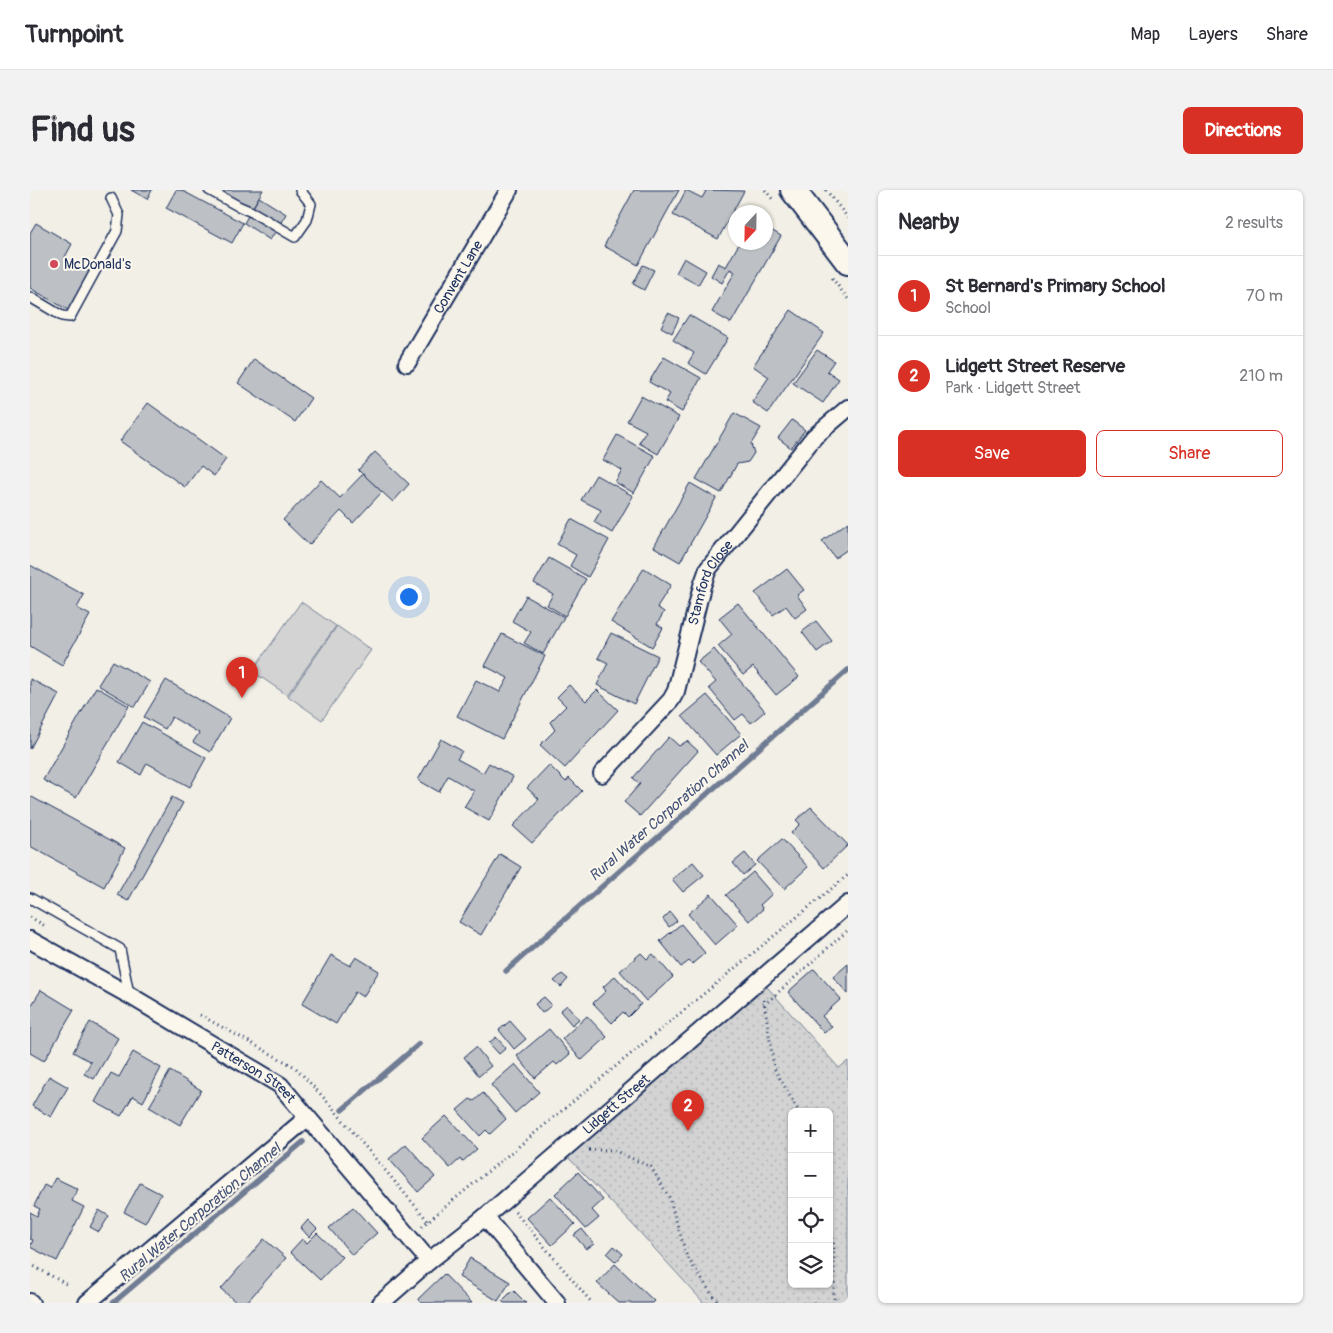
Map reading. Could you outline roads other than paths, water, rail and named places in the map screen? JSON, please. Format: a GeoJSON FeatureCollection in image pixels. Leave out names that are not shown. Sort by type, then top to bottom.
{"type":"FeatureCollection","features":[{"type":"Feature","properties":{"kind":"main road"},"geometry":{"type":"LineString","coordinates":[[793,190],[848,262]]}},
{"type":"Feature","properties":{"kind":"street","name":"Convent Lane"},"geometry":{"type":"LineString","coordinates":[[407,363],[508,190]]}},
{"type":"Feature","properties":{"kind":"street","name":"Stamford Close"},"geometry":{"type":"LineString","coordinates":[[602,774],[671,700],[676,691],[708,569],[814,437],[848,408]]}},
{"type":"Feature","properties":{"kind":"street","name":"Lidgett Street"},"geometry":{"type":"LineString","coordinates":[[381,1303],[428,1260],[485,1217],[848,904]]}},
{"type":"Feature","properties":{"kind":"street","name":"Patterson Street"},"geometry":{"type":"LineString","coordinates":[[30,940],[129,995],[280,1085],[428,1260]]}},
{"type":"Feature","properties":{"kind":"street"},"geometry":{"type":"LineString","coordinates":[[87,1303],[308,1118]]}},
{"type":"Feature","properties":{"kind":"street"},"geometry":{"type":"LineString","coordinates":[[485,1217],[557,1303]]}},
{"type":"Feature","properties":{"kind":"lane"},"geometry":{"type":"LineString","coordinates":[[209,190],[295,237],[307,220],[311,204],[300,190]]}},
{"type":"Feature","properties":{"kind":"lane"},"geometry":{"type":"LineString","coordinates":[[30,297],[62,316],[70,317],[117,231],[119,215],[111,198]]}},
{"type":"Feature","properties":{"kind":"lane"},"geometry":{"type":"LineString","coordinates":[[30,898],[120,948],[129,995]]}},
{"type":"Feature","properties":{"kind":"waterway","name":"Rural Water Corporation Channel"},"geometry":{"type":"LineString","coordinates":[[506,971],[848,670]]}},
{"type":"Feature","properties":{"kind":"waterway","name":"Rural Water Corporation Channel"},"geometry":{"type":"LineString","coordinates":[[342,1110],[419,1044]]}},
{"type":"Feature","properties":{"kind":"waterway","name":"Rural Water Corporation Channel"},"geometry":{"type":"LineString","coordinates":[[113,1303],[303,1142]]}},
{"type":"Feature","properties":{"kind":"place","name":"McDonald's"},"geometry":{"type":"Point","coordinates":[54,264]}},
{"type":"Feature","properties":{"kind":"place","name":"St Bernard's Primary School"},"geometry":{"type":"Point","coordinates":[242,698]}},
{"type":"Feature","properties":{"kind":"place","name":"Lidgett Street Reserve"},"geometry":{"type":"Point","coordinates":[688,1131]}}]}
